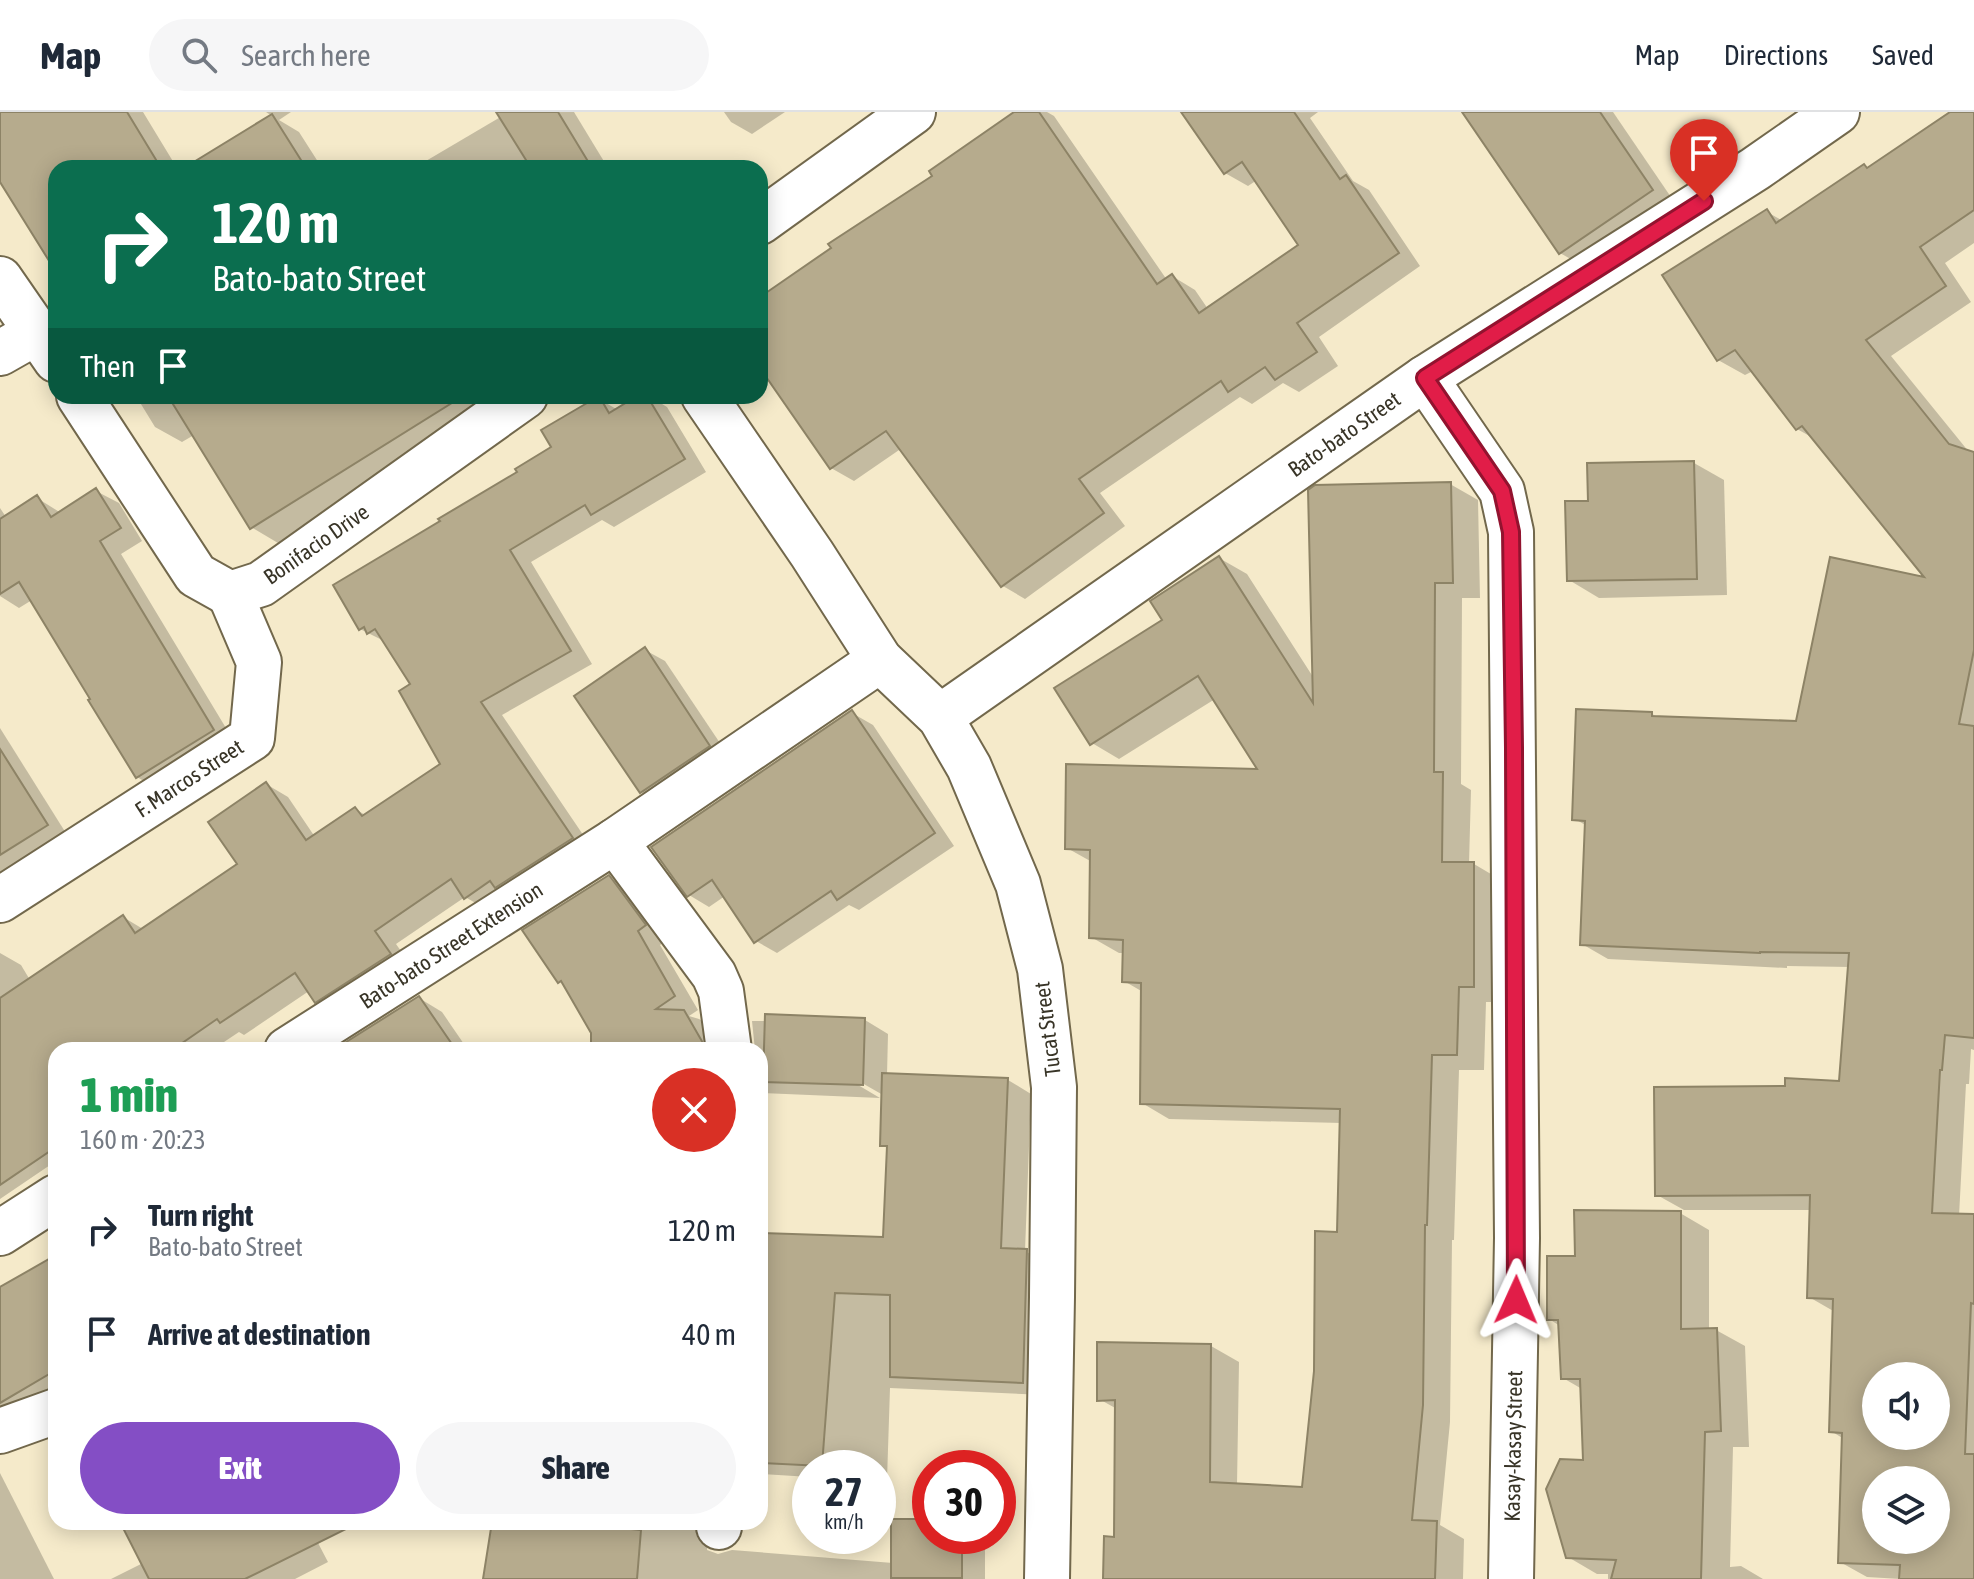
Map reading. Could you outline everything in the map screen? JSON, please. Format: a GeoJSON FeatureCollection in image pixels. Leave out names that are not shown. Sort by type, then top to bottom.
{"type":"FeatureCollection","features":[{"type":"Feature","properties":{"kind":"street"},"geometry":{"type":"LineString","coordinates":[[768,216],[913,112]]}},
{"type":"Feature","properties":{"kind":"street","name":"Bato-bato Street"},"geometry":{"type":"LineString","coordinates":[[940,717],[1425,378],[1755,169],[1837,112]]}},
{"type":"Feature","properties":{"kind":"street"},"geometry":{"type":"LineString","coordinates":[[0,279],[31,348]]}},
{"type":"Feature","properties":{"kind":"street","name":"Kasay-kasay Street"},"geometry":{"type":"LineString","coordinates":[[1425,378],[1502,491],[1511,532],[1517,1238],[1511,1579]]}},
{"type":"Feature","properties":{"kind":"street"},"geometry":{"type":"LineString","coordinates":[[84,404],[196,575],[230,594]]}},
{"type":"Feature","properties":{"kind":"street","name":"Bonifacio Drive"},"geometry":{"type":"LineString","coordinates":[[230,594],[261,584],[514,404]]}},
{"type":"Feature","properties":{"kind":"street","name":"Tucat Street"},"geometry":{"type":"LineString","coordinates":[[709,404],[880,660],[940,717],[969,767],[1018,884],[1040,969],[1054,1087],[1047,1579]]}},
{"type":"Feature","properties":{"kind":"street","name":"F. Marcos Street"},"geometry":{"type":"LineString","coordinates":[[0,900],[252,738],[259,662],[230,594]]}},
{"type":"Feature","properties":{"kind":"street","name":"Bato-bato Street Extension"},"geometry":{"type":"LineString","coordinates":[[300,1042],[615,841],[880,660]]}},
{"type":"Feature","properties":{"kind":"street"},"geometry":{"type":"LineString","coordinates":[[615,841],[714,975],[721,991],[728,1042]]}},
{"type":"Feature","properties":{"kind":"street"},"geometry":{"type":"LineString","coordinates":[[0,1233],[48,1202]]}},
{"type":"Feature","properties":{"kind":"street"},"geometry":{"type":"LineString","coordinates":[[0,1431],[48,1414]]}},
{"type":"Feature","properties":{"kind":"building"},"geometry":{"type":"Polygon","coordinates":[[[0,112],[127,112],[156,160],[48,160],[48,259],[0,182],[0,112]]]}},
{"type":"Feature","properties":{"kind":"building"},"geometry":{"type":"Polygon","coordinates":[[[496,112],[558,112],[587,160],[526,160],[496,112]]]}},
{"type":"Feature","properties":{"kind":"building"},"geometry":{"type":"Polygon","coordinates":[[[1014,112],[1039,112],[1157,284],[1172,274],[1199,313],[1298,245],[1242,162],[1224,174],[1181,112],[1294,112],[1340,179],[1346,175],[1399,253],[1297,323],[1317,352],[1275,380],[1265,367],[1228,392],[1221,381],[1079,479],[1104,513],[1001,587],[886,431],[830,469],[768,380],[768,291],[831,248],[828,244],[932,176],[929,171],[1014,112]]]}},
{"type":"Feature","properties":{"kind":"building"},"geometry":{"type":"Polygon","coordinates":[[[1462,112],[1600,112],[1653,190],[1559,254],[1462,112]]]}},
{"type":"Feature","properties":{"kind":"building"},"geometry":{"type":"Polygon","coordinates":[[[1950,112],[1974,112],[1974,210],[1920,247],[1946,286],[1866,340],[1949,444],[1974,452],[1974,650],[1959,724],[1974,726],[1974,1038],[1945,1035],[1940,1070],[1932,1213],[1974,1214],[1974,1304],[1971,1303],[1965,1454],[1974,1454],[1974,1579],[1899,1579],[1900,1565],[1838,1563],[1842,1433],[1829,1432],[1833,1299],[1807,1298],[1810,1195],[1655,1196],[1654,1087],[1785,1086],[1785,1078],[1839,1081],[1849,953],[1760,953],[1580,945],[1585,821],[1572,820],[1576,709],[1652,712],[1652,716],[1796,721],[1830,557],[1924,577],[1802,426],[1796,430],[1735,350],[1717,361],[1662,275],[1767,209],[1776,223],[1864,164],[1867,168],[1950,112]]]}},
{"type":"Feature","properties":{"kind":"building"},"geometry":{"type":"Polygon","coordinates":[[[272,114],[301,160],[197,160],[272,114]]]}},
{"type":"Feature","properties":{"kind":"building"},"geometry":{"type":"Polygon","coordinates":[[[173,404],[450,404],[250,529],[173,404]]]}},
{"type":"Feature","properties":{"kind":"building"},"geometry":{"type":"Polygon","coordinates":[[[585,404],[604,404],[609,413],[624,404],[652,404],[685,459],[591,515],[585,505],[510,550],[571,651],[481,702],[573,838],[495,888],[490,881],[464,899],[451,879],[375,931],[391,954],[315,1003],[295,973],[220,1023],[217,1019],[184,1042],[48,1042],[48,1152],[0,1185],[0,998],[123,915],[135,933],[237,864],[208,822],[266,782],[306,840],[355,807],[362,816],[440,764],[399,691],[410,684],[375,629],[367,634],[364,627],[359,630],[333,585],[440,521],[438,519],[517,472],[515,469],[551,447],[541,430],[585,404]]]}},
{"type":"Feature","properties":{"kind":"building"},"geometry":{"type":"Polygon","coordinates":[[[1694,461],[1697,579],[1567,581],[1565,501],[1588,501],[1587,463],[1694,461]]]}},
{"type":"Feature","properties":{"kind":"building"},"geometry":{"type":"Polygon","coordinates":[[[1451,482],[1453,583],[1435,583],[1434,772],[1443,772],[1442,862],[1474,862],[1474,987],[1459,987],[1457,1055],[1432,1055],[1425,1225],[1423,1405],[1412,1520],[1437,1521],[1435,1579],[1103,1579],[1104,1536],[1114,1537],[1115,1400],[1097,1401],[1097,1342],[1211,1344],[1210,1482],[1302,1487],[1314,1371],[1315,1231],[1337,1232],[1340,1109],[1140,1104],[1141,983],[1122,982],[1123,940],[1089,938],[1090,850],[1065,849],[1066,764],[1257,769],[1198,676],[1090,745],[1054,688],[1162,620],[1150,601],[1219,556],[1313,703],[1308,490],[1315,485],[1451,482]]]}},
{"type":"Feature","properties":{"kind":"building"},"geometry":{"type":"Polygon","coordinates":[[[96,488],[121,528],[100,541],[214,730],[136,778],[19,582],[0,594],[0,519],[37,495],[51,517],[96,488]]]}},
{"type":"Feature","properties":{"kind":"building"},"geometry":{"type":"Polygon","coordinates":[[[645,647],[710,746],[640,793],[574,696],[645,647]]]}},
{"type":"Feature","properties":{"kind":"building"},"geometry":{"type":"Polygon","coordinates":[[[852,710],[935,833],[837,900],[831,891],[754,943],[712,880],[687,897],[651,847],[852,710]]]}},
{"type":"Feature","properties":{"kind":"building"},"geometry":{"type":"Polygon","coordinates":[[[0,749],[48,825],[0,855],[0,749]]]}},
{"type":"Feature","properties":{"kind":"building"},"geometry":{"type":"Polygon","coordinates":[[[609,875],[646,925],[638,931],[675,996],[656,1009],[684,1010],[702,1042],[591,1042],[591,1033],[561,981],[558,983],[522,930],[609,875]]]}},
{"type":"Feature","properties":{"kind":"building"},"geometry":{"type":"Polygon","coordinates":[[[419,996],[451,1042],[346,1042],[419,996]]]}},
{"type":"Feature","properties":{"kind":"building"},"geometry":{"type":"Polygon","coordinates":[[[765,1014],[865,1018],[863,1085],[768,1082],[768,1042],[764,1042],[765,1014]]]}},
{"type":"Feature","properties":{"kind":"building"},"geometry":{"type":"Polygon","coordinates":[[[882,1073],[1008,1078],[1001,1248],[1027,1249],[1023,1383],[890,1377],[890,1295],[835,1293],[823,1450],[792,1450],[792,1465],[768,1463],[768,1233],[883,1237],[887,1146],[880,1146],[882,1073]]]}},
{"type":"Feature","properties":{"kind":"building"},"geometry":{"type":"Polygon","coordinates":[[[1574,1210],[1681,1211],[1681,1329],[1717,1328],[1721,1431],[1705,1432],[1701,1579],[1611,1579],[1616,1560],[1566,1558],[1546,1489],[1560,1459],[1583,1460],[1580,1379],[1561,1379],[1558,1320],[1547,1320],[1547,1256],[1575,1256],[1574,1210]]]}},
{"type":"Feature","properties":{"kind":"building"},"geometry":{"type":"Polygon","coordinates":[[[48,1260],[48,1375],[0,1403],[0,1287],[48,1260]]]}},
{"type":"Feature","properties":{"kind":"building"},"geometry":{"type":"Polygon","coordinates":[[[896,1519],[912,1519],[912,1554],[962,1554],[962,1578],[891,1578],[891,1554],[896,1554],[896,1519]]]}},
{"type":"Feature","properties":{"kind":"building"},"geometry":{"type":"Polygon","coordinates":[[[124,1530],[344,1530],[245,1579],[149,1579],[124,1530]]]}},
{"type":"Feature","properties":{"kind":"building"},"geometry":{"type":"Polygon","coordinates":[[[491,1530],[641,1530],[637,1579],[483,1579],[491,1530]]]}},
{"type":"Feature","properties":{"kind":"route"},"geometry":{"type":"LineString","coordinates":[[1516,1300],[1511,532],[1502,491],[1425,378],[1704,201]]}}]}
